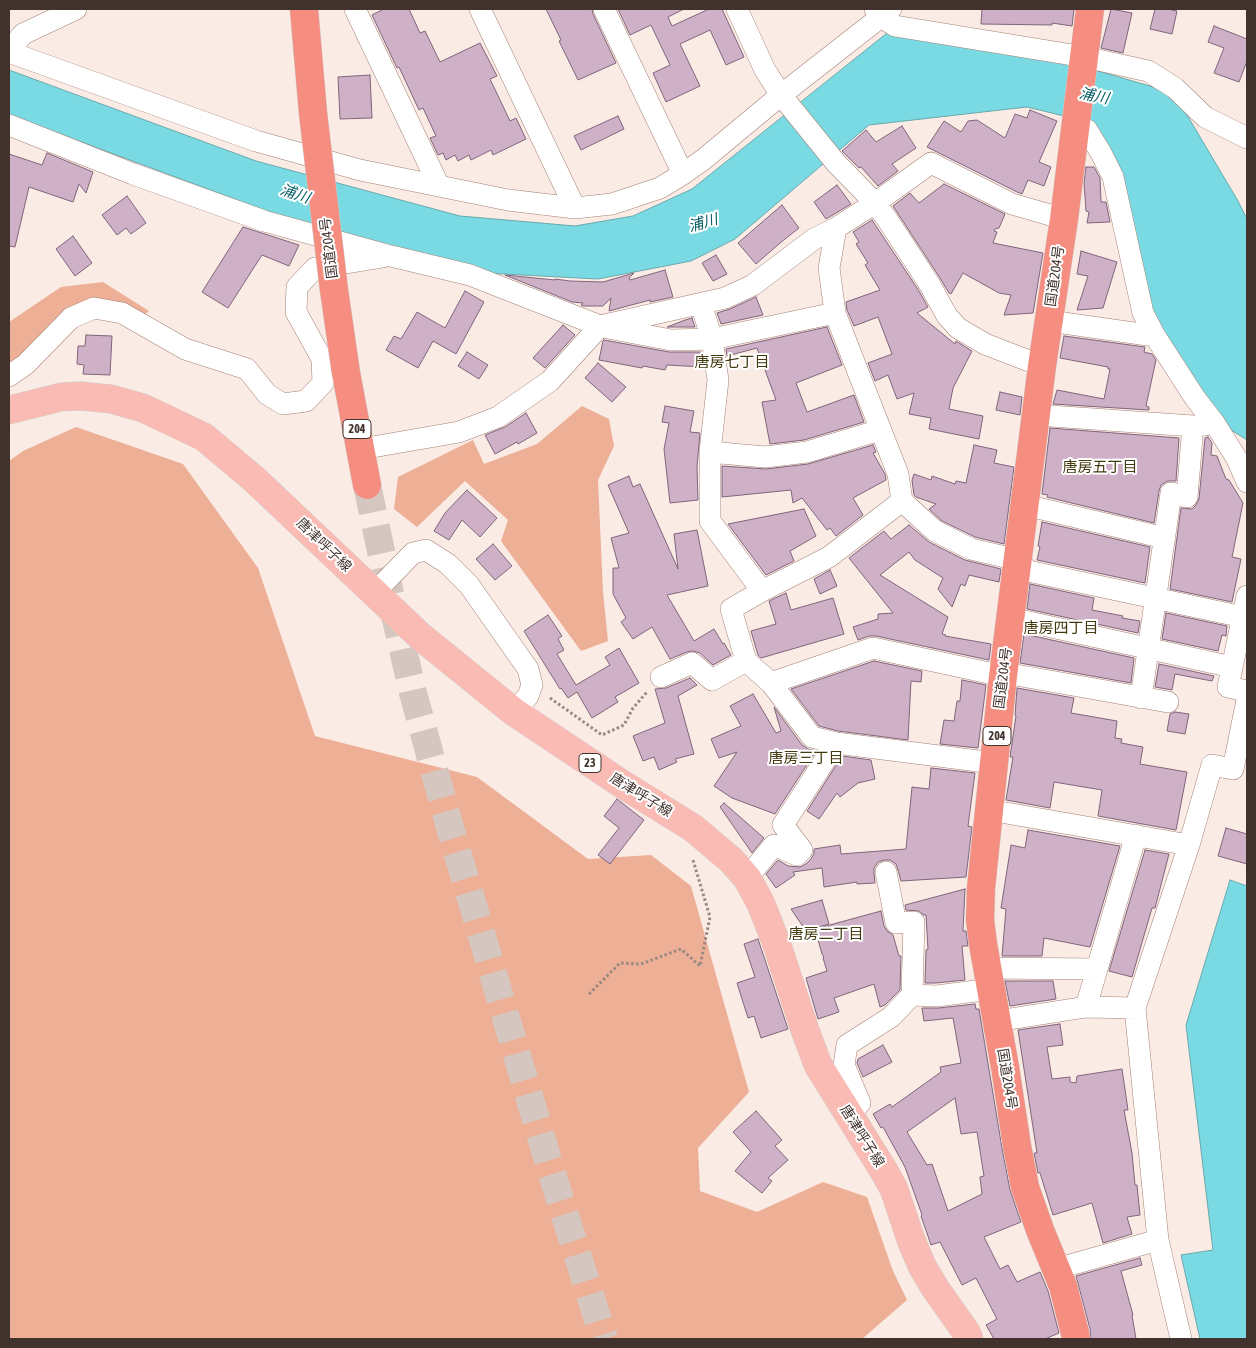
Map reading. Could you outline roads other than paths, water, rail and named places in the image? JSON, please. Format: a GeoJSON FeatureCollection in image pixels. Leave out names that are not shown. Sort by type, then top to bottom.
{"type":"FeatureCollection","features":[{"type":"Feature","properties":{"kind":"highway","name":"国道204号"},"geometry":{"type":"LineString","coordinates":[[304,9],[313,114],[334,290],[346,373],[367,485]]}},
{"type":"Feature","properties":{"kind":"highway","name":"国道204号"},"geometry":{"type":"LineString","coordinates":[[1076,1339],[1063,1286],[1025,1187],[980,920],[981,888],[1010,618],[1042,366],[1064,219],[1090,9]]}},
{"type":"Feature","properties":{"kind":"main road","name":"唐津呼子線"},"geometry":{"type":"LineString","coordinates":[[9,410],[61,397],[81,396],[111,399],[143,408],[204,437],[254,479],[420,636],[514,712],[622,784],[693,828],[731,860],[747,878],[761,904],[818,1065],[884,1170],[894,1189],[922,1266],[969,1339]]}},
{"type":"Feature","properties":{"kind":"street"},"geometry":{"type":"LineString","coordinates":[[76,9],[22,34],[9,52],[256,141],[360,170],[508,200],[574,208],[612,204],[660,188],[683,174],[704,159],[882,11],[895,26],[1085,56],[1148,72],[1175,88],[1205,116],[1247,138]]}},
{"type":"Feature","properties":{"kind":"street"},"geometry":{"type":"LineString","coordinates":[[355,9],[439,186]]}},
{"type":"Feature","properties":{"kind":"street"},"geometry":{"type":"LineString","coordinates":[[480,9],[574,208]]}},
{"type":"Feature","properties":{"kind":"street"},"geometry":{"type":"LineString","coordinates":[[604,9],[683,174]]}},
{"type":"Feature","properties":{"kind":"street"},"geometry":{"type":"LineString","coordinates":[[737,9],[765,70],[781,95],[836,163],[875,203],[930,285],[947,316],[958,328],[985,344],[1042,366]]}},
{"type":"Feature","properties":{"kind":"street"},"geometry":{"type":"LineString","coordinates":[[9,124],[132,174],[264,221],[390,256],[470,275],[600,326],[671,340],[712,339],[835,313]]}},
{"type":"Feature","properties":{"kind":"street"},"geometry":{"type":"LineString","coordinates":[[1076,124],[1087,130],[1102,153],[1113,177],[1143,313],[1155,336],[1195,398],[1238,459],[1247,482]]}},
{"type":"Feature","properties":{"kind":"street"},"geometry":{"type":"LineString","coordinates":[[361,448],[459,432],[498,417],[550,381],[600,326],[725,298],[753,285],[814,239],[836,228],[875,203],[931,162],[1012,204],[1064,219]]}},
{"type":"Feature","properties":{"kind":"street"},"geometry":{"type":"LineString","coordinates":[[836,228],[829,268],[835,313],[898,474],[902,501],[935,531],[971,549],[1018,560],[1028,571],[1243,617]]}},
{"type":"Feature","properties":{"kind":"street"},"geometry":{"type":"LineString","coordinates":[[9,376],[26,364],[72,318],[94,308],[122,313],[185,349],[247,369],[267,394],[283,404],[306,400],[323,383],[322,359],[296,312],[297,287],[315,268],[390,256]]}},
{"type":"Feature","properties":{"kind":"street"},"geometry":{"type":"LineString","coordinates":[[701,304],[712,339],[718,380],[710,452],[710,521],[762,591]]}},
{"type":"Feature","properties":{"kind":"street"},"geometry":{"type":"LineString","coordinates":[[1049,321],[1155,336]]}},
{"type":"Feature","properties":{"kind":"street"},"geometry":{"type":"LineString","coordinates":[[1036,415],[1193,426],[1215,424]]}},
{"type":"Feature","properties":{"kind":"street"},"geometry":{"type":"LineString","coordinates":[[1141,698],[1171,493],[1187,497],[1193,426]]}},
{"type":"Feature","properties":{"kind":"street"},"geometry":{"type":"LineString","coordinates":[[710,452],[765,457],[807,452],[880,430]]}},
{"type":"Feature","properties":{"kind":"street"},"geometry":{"type":"LineString","coordinates":[[902,501],[829,557],[731,609],[746,661],[771,683],[812,737],[836,743],[994,763]]}},
{"type":"Feature","properties":{"kind":"street"},"geometry":{"type":"LineString","coordinates":[[1025,504],[1165,538]]}},
{"type":"Feature","properties":{"kind":"street"},"geometry":{"type":"LineString","coordinates":[[374,593],[413,553],[426,550],[448,564],[469,585],[528,669],[532,685],[528,696],[514,712]]}},
{"type":"Feature","properties":{"kind":"street"},"geometry":{"type":"LineString","coordinates":[[1247,596],[1228,687],[1247,691]]}},
{"type":"Feature","properties":{"kind":"street"},"geometry":{"type":"LineString","coordinates":[[1010,618],[1232,668]]}},
{"type":"Feature","properties":{"kind":"street"},"geometry":{"type":"LineString","coordinates":[[771,683],[873,648],[1003,676],[1016,675],[1168,702]]}},
{"type":"Feature","properties":{"kind":"street"},"geometry":{"type":"LineString","coordinates":[[661,677],[692,663],[712,680],[746,661]]}},
{"type":"Feature","properties":{"kind":"street"},"geometry":{"type":"LineString","coordinates":[[1182,1339],[1158,1240],[1135,1008],[1189,845],[1212,765],[1233,768],[1247,700]]}},
{"type":"Feature","properties":{"kind":"street"},"geometry":{"type":"LineString","coordinates":[[747,878],[774,845],[797,855],[802,850],[783,824],[836,743]]}},
{"type":"Feature","properties":{"kind":"street"},"geometry":{"type":"LineString","coordinates":[[989,810],[1189,845]]}},
{"type":"Feature","properties":{"kind":"street"},"geometry":{"type":"LineString","coordinates":[[1086,1007],[1136,835]]}},
{"type":"Feature","properties":{"kind":"street"},"geometry":{"type":"LineString","coordinates":[[849,1116],[860,1103],[844,1065],[847,1044],[891,1018],[912,995],[914,922],[896,924],[886,872]]}},
{"type":"Feature","properties":{"kind":"street"},"geometry":{"type":"LineString","coordinates":[[912,995],[937,996],[989,978],[1097,969]]}},
{"type":"Feature","properties":{"kind":"street"},"geometry":{"type":"LineString","coordinates":[[997,1021],[1086,1007],[1135,1008]]}},
{"type":"Feature","properties":{"kind":"street"},"geometry":{"type":"LineString","coordinates":[[1056,1269],[1158,1240]]}},
{"type":"Feature","properties":{"kind":"water","name":"浦川"},"geometry":{"type":"Polygon","coordinates":[[[887,33],[1060,60],[1174,93],[1247,219],[1247,440],[1228,428],[1146,314],[1117,179],[1068,117],[1027,107],[869,125],[735,239],[691,261],[598,279],[485,273],[361,246],[9,115],[9,70],[256,161],[460,216],[575,226],[633,216],[692,189],[887,33]]]}},
{"type":"Feature","properties":{"kind":"water"},"geometry":{"type":"Polygon","coordinates":[[[1230,880],[1247,886],[1247,1339],[1200,1339],[1181,1255],[1213,1250],[1186,1025],[1230,880]]]}},
{"type":"Feature","properties":{"kind":"tunnel"},"geometry":{"type":"LineString","coordinates":[[367,485],[413,693],[449,824],[552,1174],[604,1339]]}},
{"type":"Feature","properties":{"kind":"district","name":"唐房七丁目"},"geometry":{"type":"Point","coordinates":[732,362]}},
{"type":"Feature","properties":{"kind":"district","name":"唐房五丁目"},"geometry":{"type":"Point","coordinates":[1100,467]}},
{"type":"Feature","properties":{"kind":"district","name":"唐房四丁目"},"geometry":{"type":"Point","coordinates":[1061,628]}},
{"type":"Feature","properties":{"kind":"district","name":"唐房三丁目"},"geometry":{"type":"Point","coordinates":[806,758]}},
{"type":"Feature","properties":{"kind":"district","name":"唐房二丁目"},"geometry":{"type":"Point","coordinates":[826,934]}}]}
